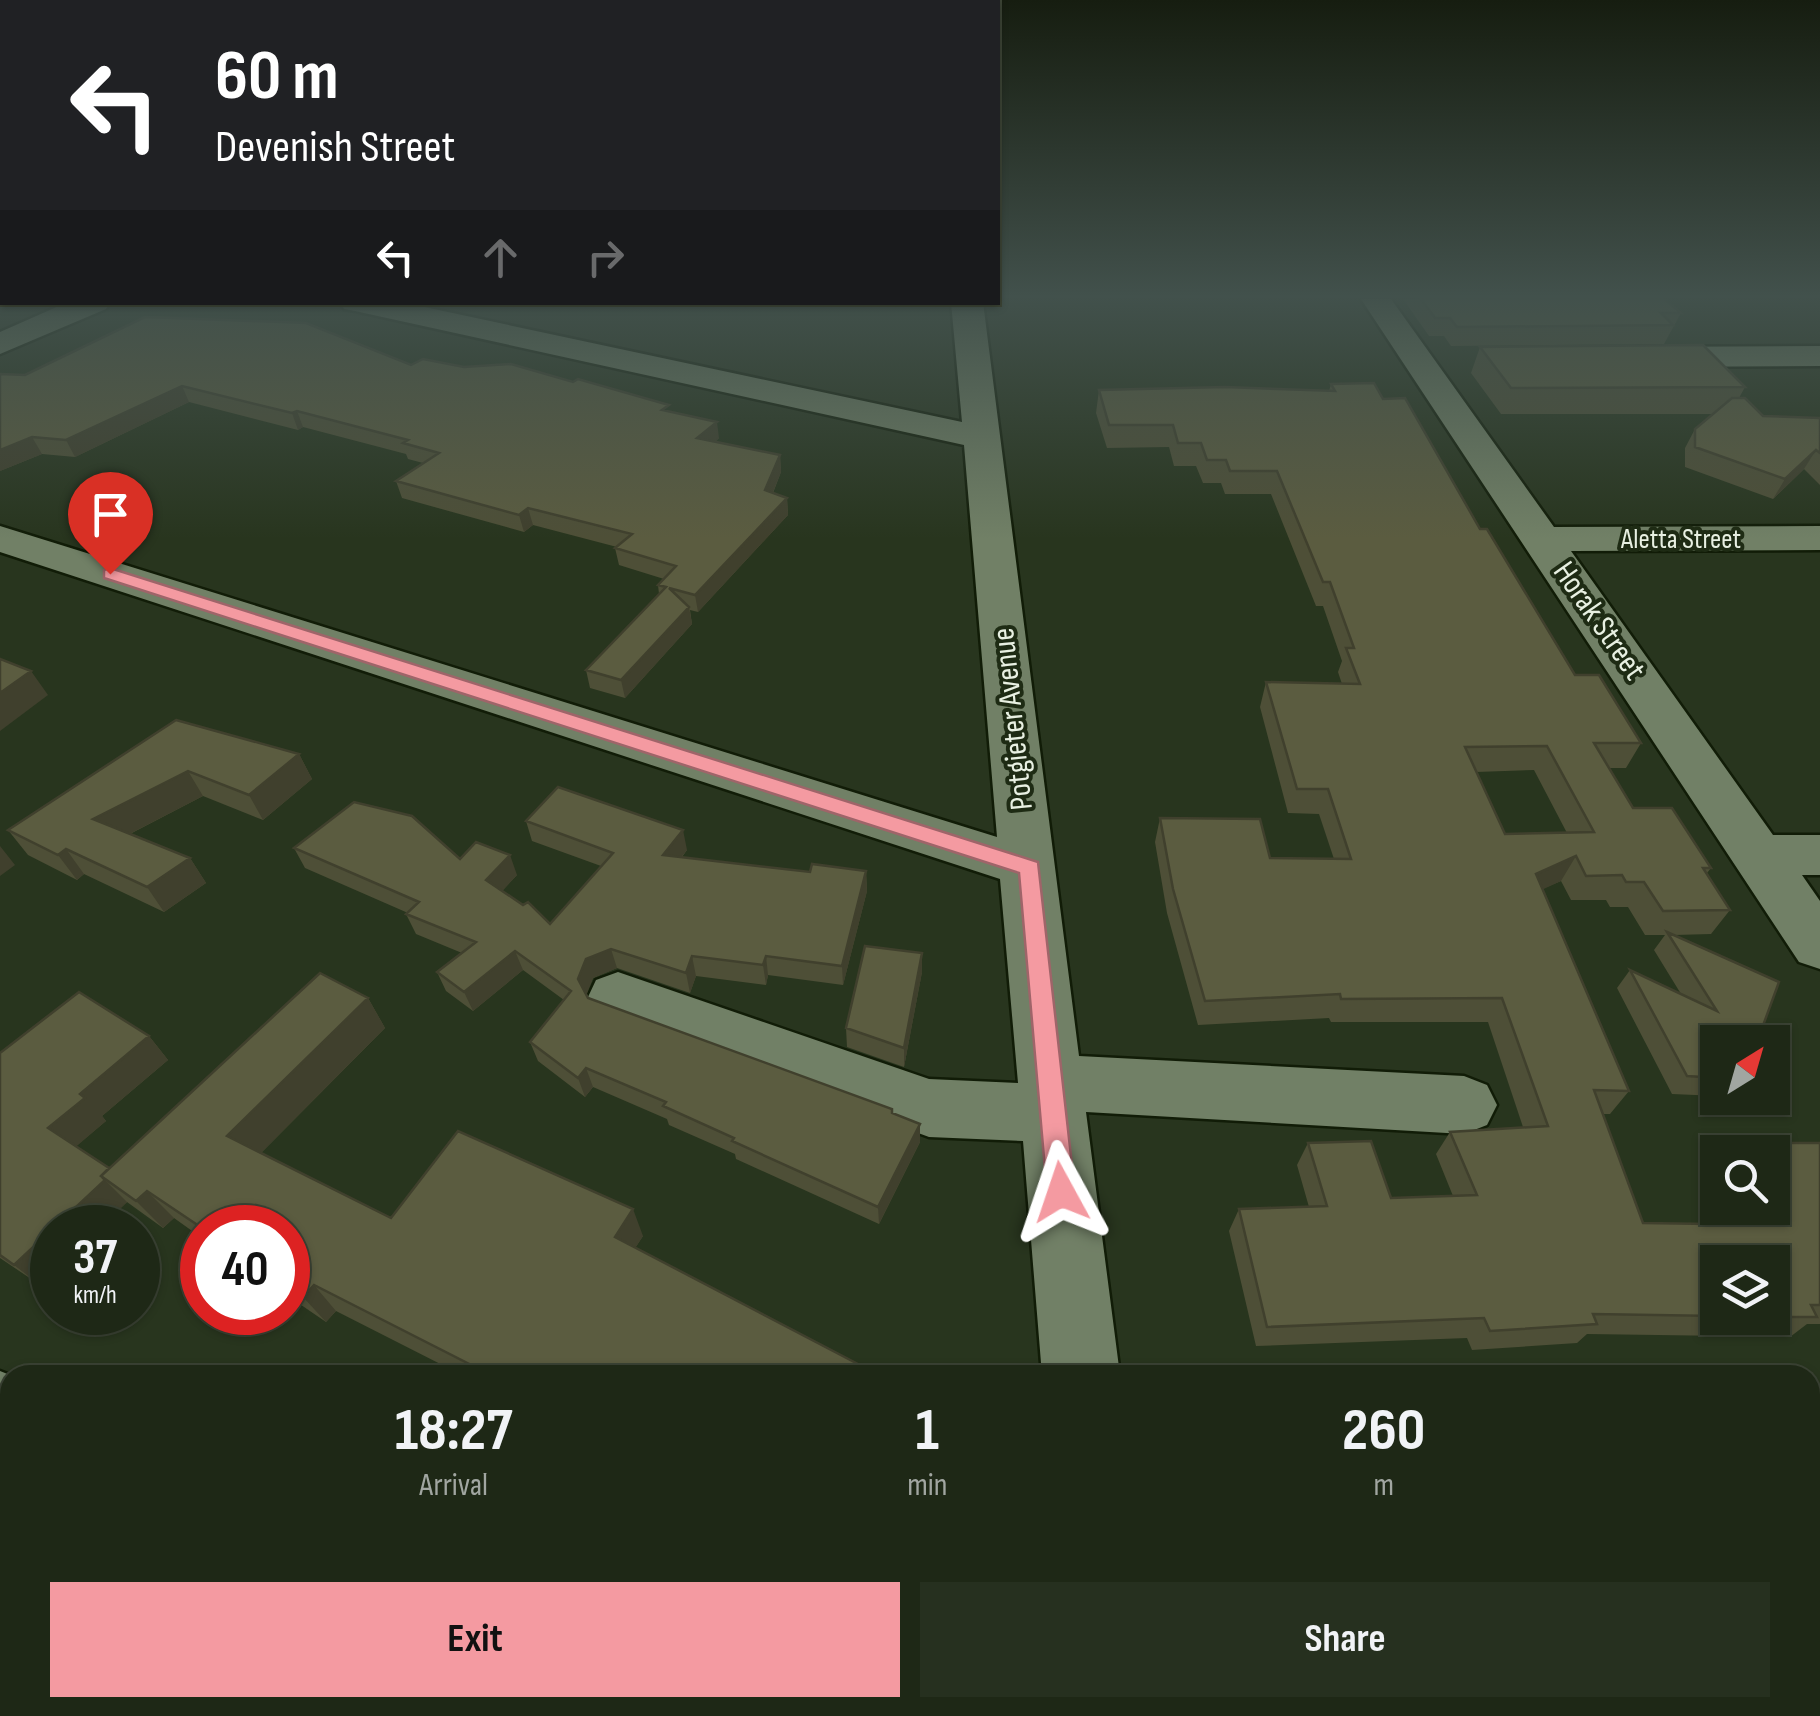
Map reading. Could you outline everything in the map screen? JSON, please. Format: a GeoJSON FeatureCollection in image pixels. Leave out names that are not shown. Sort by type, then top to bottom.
{"type":"FeatureCollection","features":[{"type":"Feature","properties":{"kind":"street"},"geometry":{"type":"LineString","coordinates":[[711,379],[984,438]]}},
{"type":"Feature","properties":{"kind":"street","name":"Potgieter Avenue"},"geometry":{"type":"LineString","coordinates":[[977,379],[1080,1365]]}},
{"type":"Feature","properties":{"kind":"street","name":"Horak Street"},"geometry":{"type":"LineString","coordinates":[[1451,379],[1542,539],[1820,946]]}},
{"type":"Feature","properties":{"kind":"street"},"geometry":{"type":"LineString","coordinates":[[0,538],[1030,868]]}},
{"type":"Feature","properties":{"kind":"street","name":"Aletta Street"},"geometry":{"type":"LineString","coordinates":[[1542,539],[1820,538]]}},
{"type":"Feature","properties":{"kind":"street"},"geometry":{"type":"LineString","coordinates":[[1761,855],[1820,855]]}},
{"type":"Feature","properties":{"kind":"street"},"geometry":{"type":"LineString","coordinates":[[618,997],[929,1108],[1170,1091],[1464,1105]]}},
{"type":"Feature","properties":{"kind":"building"},"geometry":{"type":"Polygon","coordinates":[[[0,379],[578,379],[669,405],[662,410],[717,422],[697,438],[780,455],[765,490],[787,498],[695,595],[669,588],[689,607],[621,680],[586,670],[666,587],[658,585],[676,566],[615,548],[632,534],[528,508],[519,515],[396,481],[439,453],[403,443],[408,440],[182,386],[66,440],[32,437],[0,450],[0,379]]]}},
{"type":"Feature","properties":{"kind":"building"},"geometry":{"type":"Polygon","coordinates":[[[1504,379],[1737,379],[1745,387],[1511,388],[1504,379]]]}},
{"type":"Feature","properties":{"kind":"building"},"geometry":{"type":"Polygon","coordinates":[[[1374,383],[1383,399],[1405,398],[1480,529],[1487,529],[1575,675],[1599,675],[1641,743],[1594,743],[1633,808],[1672,808],[1711,868],[1703,868],[1730,910],[1663,911],[1644,882],[1626,882],[1622,875],[1586,876],[1576,856],[1536,874],[1629,1091],[1594,1090],[1643,1223],[1790,1225],[1790,1143],[1820,1143],[1820,1305],[1811,1305],[1817,1317],[1790,1317],[1790,1245],[1700,1245],[1700,1316],[1593,1314],[1597,1324],[1490,1331],[1484,1318],[1267,1327],[1239,1209],[1327,1206],[1308,1143],[1371,1141],[1391,1198],[1477,1195],[1450,1132],[1548,1126],[1502,998],[1341,999],[1340,994],[1205,1001],[1173,889],[1160,818],[1260,819],[1270,858],[1351,859],[1328,789],[1297,789],[1266,682],[1360,684],[1346,648],[1354,648],[1330,582],[1323,582],[1277,471],[1230,471],[1226,460],[1207,460],[1201,443],[1178,443],[1173,425],[1109,425],[1099,390],[1225,387],[1335,391],[1331,384],[1374,383]],[[1547,746],[1465,747],[1505,834],[1594,832],[1547,746]]]}},
{"type":"Feature","properties":{"kind":"building"},"geometry":{"type":"Polygon","coordinates":[[[1732,398],[1745,398],[1763,416],[1820,418],[1820,453],[1816,450],[1785,479],[1695,447],[1695,429],[1732,398]]]}},
{"type":"Feature","properties":{"kind":"building"},"geometry":{"type":"Polygon","coordinates":[[[0,659],[31,671],[0,693],[0,659]]]}},
{"type":"Feature","properties":{"kind":"building"},"geometry":{"type":"Polygon","coordinates":[[[176,720],[299,754],[249,795],[188,771],[93,819],[190,858],[147,887],[66,849],[58,855],[8,830],[176,720]]]}},
{"type":"Feature","properties":{"kind":"building"},"geometry":{"type":"Polygon","coordinates":[[[558,787],[683,830],[663,855],[810,872],[812,864],[866,871],[842,966],[766,956],[763,965],[692,956],[686,973],[611,949],[586,959],[578,979],[588,998],[892,1109],[892,1113],[920,1124],[878,1207],[732,1141],[734,1138],[663,1106],[666,1102],[586,1068],[578,1078],[530,1042],[571,991],[515,951],[464,992],[437,972],[476,942],[406,914],[419,902],[294,848],[354,802],[412,816],[460,859],[476,842],[510,855],[486,880],[523,905],[528,902],[550,924],[613,853],[526,821],[558,787]]]}},
{"type":"Feature","properties":{"kind":"building"},"geometry":{"type":"Polygon","coordinates":[[[1667,932],[1779,982],[1763,1025],[1700,1025],[1700,1077],[1687,1076],[1630,970],[1717,1011],[1667,932]]]}},
{"type":"Feature","properties":{"kind":"building"},"geometry":{"type":"Polygon","coordinates":[[[865,946],[922,953],[904,1048],[846,1028],[865,946]]]}},
{"type":"Feature","properties":{"kind":"building"},"geometry":{"type":"Polygon","coordinates":[[[320,973],[368,998],[227,1136],[391,1218],[458,1131],[633,1209],[615,1237],[860,1365],[471,1365],[314,1285],[310,1289],[310,1205],[180,1205],[180,1213],[147,1191],[136,1201],[101,1176],[320,973]]]}},
{"type":"Feature","properties":{"kind":"building"},"geometry":{"type":"Polygon","coordinates":[[[79,992],[149,1036],[80,1094],[85,1098],[48,1128],[109,1168],[101,1176],[105,1180],[78,1205],[30,1205],[30,1250],[14,1265],[0,1255],[0,1053],[79,992]]]}},
{"type":"Feature","properties":{"kind":"route"},"geometry":{"type":"LineString","coordinates":[[110,574],[1030,868],[1061,1192]]}}]}
